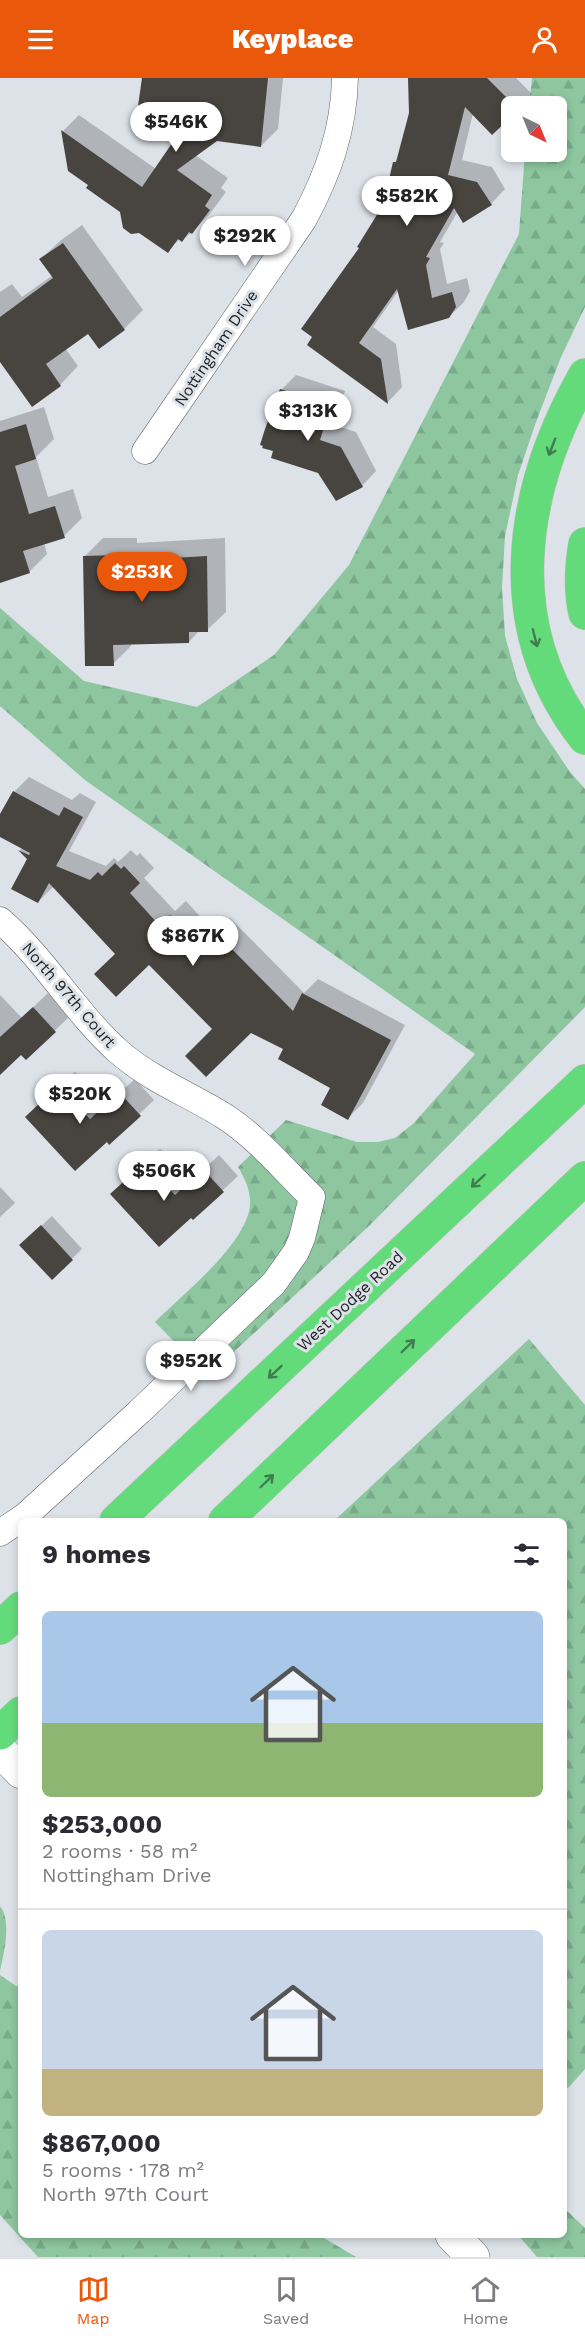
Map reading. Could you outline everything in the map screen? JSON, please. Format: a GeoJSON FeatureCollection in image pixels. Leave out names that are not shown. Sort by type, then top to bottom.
{"type":"FeatureCollection","features":[{"type":"Feature","properties":{"kind":"highway"},"geometry":{"type":"LineString","coordinates":[[585,360],[545,466],[528,531],[527,591],[533,636],[546,676],[567,715],[585,738]]}},
{"type":"Feature","properties":{"kind":"highway"},"geometry":{"type":"LineString","coordinates":[[568,405],[585,375]]}},
{"type":"Feature","properties":{"kind":"highway"},"geometry":{"type":"LineString","coordinates":[[585,544],[582,564],[582,600],[585,613]]}},
{"type":"Feature","properties":{"kind":"highway"},"geometry":{"type":"LineString","coordinates":[[520,1141],[585,1058]]}},
{"type":"Feature","properties":{"kind":"highway","name":"West Dodge Road"},"geometry":{"type":"LineString","coordinates":[[119,1518],[585,1081]]}},
{"type":"Feature","properties":{"kind":"highway"},"geometry":{"type":"LineString","coordinates":[[228,1518],[579,1185]]}},
{"type":"Feature","properties":{"kind":"highway"},"geometry":{"type":"LineString","coordinates":[[0,1628],[18,1611]]}},
{"type":"Feature","properties":{"kind":"highway"},"geometry":{"type":"LineString","coordinates":[[0,1733],[18,1716]]}},
{"type":"Feature","properties":{"kind":"street","name":"Nottingham Drive"},"geometry":{"type":"LineString","coordinates":[[145,451],[304,219],[320,188],[338,137],[345,96],[345,78]]}},
{"type":"Feature","properties":{"kind":"street","name":"North 97th Court"},"geometry":{"type":"LineString","coordinates":[[0,920],[52,973],[94,1027],[119,1052],[149,1076],[226,1117],[259,1144],[312,1197],[302,1238],[296,1252],[274,1283],[139,1412],[22,1518]]}},
{"type":"Feature","properties":{"kind":"street","name":"North 97th Court"},"geometry":{"type":"LineString","coordinates":[[0,1533],[18,1521]]}},
{"type":"Feature","properties":{"kind":"street"},"geometry":{"type":"LineString","coordinates":[[0,1750],[18,1769]]}},
{"type":"Feature","properties":{"kind":"street"},"geometry":{"type":"LineString","coordinates":[[455,2238],[473,2257]]}},
{"type":"Feature","properties":{"kind":"green space"},"geometry":{"type":"Polygon","coordinates":[[[532,78],[585,78],[585,307],[561,357],[518,475],[505,536],[502,588],[505,636],[517,679],[537,723],[570,772],[585,789],[585,1007],[369,1226],[208,1376],[155,1322],[209,1271],[234,1242],[243,1227],[249,1212],[250,1200],[246,1183],[238,1167],[286,1120],[357,1142],[378,1142],[395,1138],[414,1123],[475,1054],[85,780],[0,706],[0,608],[84,681],[197,707],[274,655],[349,565],[519,234],[524,162],[567,162],[567,96],[530,96],[532,78]]]}},
{"type":"Feature","properties":{"kind":"green space"},"geometry":{"type":"Polygon","coordinates":[[[529,1339],[585,1405],[585,2069],[569,2087],[567,2088],[567,1518],[337,1518],[529,1339]]]}},
{"type":"Feature","properties":{"kind":"green space"},"geometry":{"type":"Polygon","coordinates":[[[0,1906],[6,1920],[6,1929],[0,1971],[0,1906]]]}},
{"type":"Feature","properties":{"kind":"green space"},"geometry":{"type":"Polygon","coordinates":[[[0,1975],[18,1986],[18,2235],[0,2215],[0,1975]]]}},
{"type":"Feature","properties":{"kind":"green space"},"geometry":{"type":"Polygon","coordinates":[[[567,2211],[585,2228],[585,2257],[537,2257],[521,2238],[567,2238],[567,2211]]]}},
{"type":"Feature","properties":{"kind":"green space"},"geometry":{"type":"Polygon","coordinates":[[[21,2238],[324,2238],[356,2257],[38,2257],[21,2238]]]}},
{"type":"Feature","properties":{"kind":"building"},"geometry":{"type":"Polygon","coordinates":[[[142,78],[268,78],[261,147],[217,141],[177,170],[212,195],[205,206],[210,210],[192,234],[189,232],[182,242],[178,239],[168,253],[139,233],[131,234],[123,228],[120,212],[86,188],[88,185],[68,171],[61,130],[142,187],[177,136],[157,109],[138,106],[142,78]]]}},
{"type":"Feature","properties":{"kind":"building"},"geometry":{"type":"Polygon","coordinates":[[[408,78],[487,78],[505,96],[501,96],[501,126],[492,135],[465,107],[448,175],[477,182],[492,205],[463,223],[454,208],[426,257],[430,258],[426,265],[432,298],[452,292],[456,307],[449,318],[408,330],[397,289],[359,343],[381,359],[388,404],[307,345],[312,337],[301,329],[359,248],[357,247],[383,205],[393,162],[396,162],[409,113],[408,78]]]}},
{"type":"Feature","properties":{"kind":"building"},"geometry":{"type":"Polygon","coordinates":[[[63,243],[125,330],[99,349],[88,334],[46,364],[61,386],[32,407],[0,362],[0,317],[53,278],[39,259],[63,243]]]}},
{"type":"Feature","properties":{"kind":"building"},"geometry":{"type":"Polygon","coordinates":[[[280,389],[331,405],[320,440],[341,447],[363,487],[336,501],[318,473],[271,458],[273,451],[262,448],[263,446],[260,445],[280,389]]]}},
{"type":"Feature","properties":{"kind":"building"},"geometry":{"type":"Polygon","coordinates":[[[26,424],[36,459],[15,466],[29,514],[55,506],[65,538],[23,551],[30,573],[0,583],[0,432],[26,424]]]}},
{"type":"Feature","properties":{"kind":"building"},"geometry":{"type":"Polygon","coordinates":[[[119,555],[119,561],[207,556],[208,632],[189,632],[189,643],[113,645],[114,666],[85,666],[83,556],[119,555]]]}},
{"type":"Feature","properties":{"kind":"building"},"geometry":{"type":"Polygon","coordinates":[[[13,791],[59,816],[64,807],[83,817],[56,866],[90,880],[98,872],[102,876],[115,863],[121,869],[124,866],[140,883],[130,893],[159,925],[170,915],[200,946],[215,932],[293,1011],[302,993],[391,1040],[348,1120],[321,1105],[330,1088],[278,1059],[283,1049],[251,1033],[206,1077],[185,1056],[212,1029],[149,965],[116,997],[94,974],[115,954],[49,883],[38,903],[11,889],[27,859],[18,850],[29,855],[30,853],[0,837],[0,814],[13,791]]]}},
{"type":"Feature","properties":{"kind":"building"},"geometry":{"type":"Polygon","coordinates":[[[33,1007],[56,1032],[26,1060],[21,1055],[0,1075],[0,1037],[33,1007]]]}},
{"type":"Feature","properties":{"kind":"building"},"geometry":{"type":"Polygon","coordinates":[[[59,1085],[90,1119],[119,1092],[141,1116],[75,1171],[25,1117],[59,1085]]]}},
{"type":"Feature","properties":{"kind":"building"},"geometry":{"type":"Polygon","coordinates":[[[144,1163],[175,1195],[203,1169],[224,1192],[159,1247],[110,1194],[144,1163]]]}},
{"type":"Feature","properties":{"kind":"building"},"geometry":{"type":"Polygon","coordinates":[[[41,1225],[73,1260],[52,1280],[19,1245],[41,1225]]]}}]}
